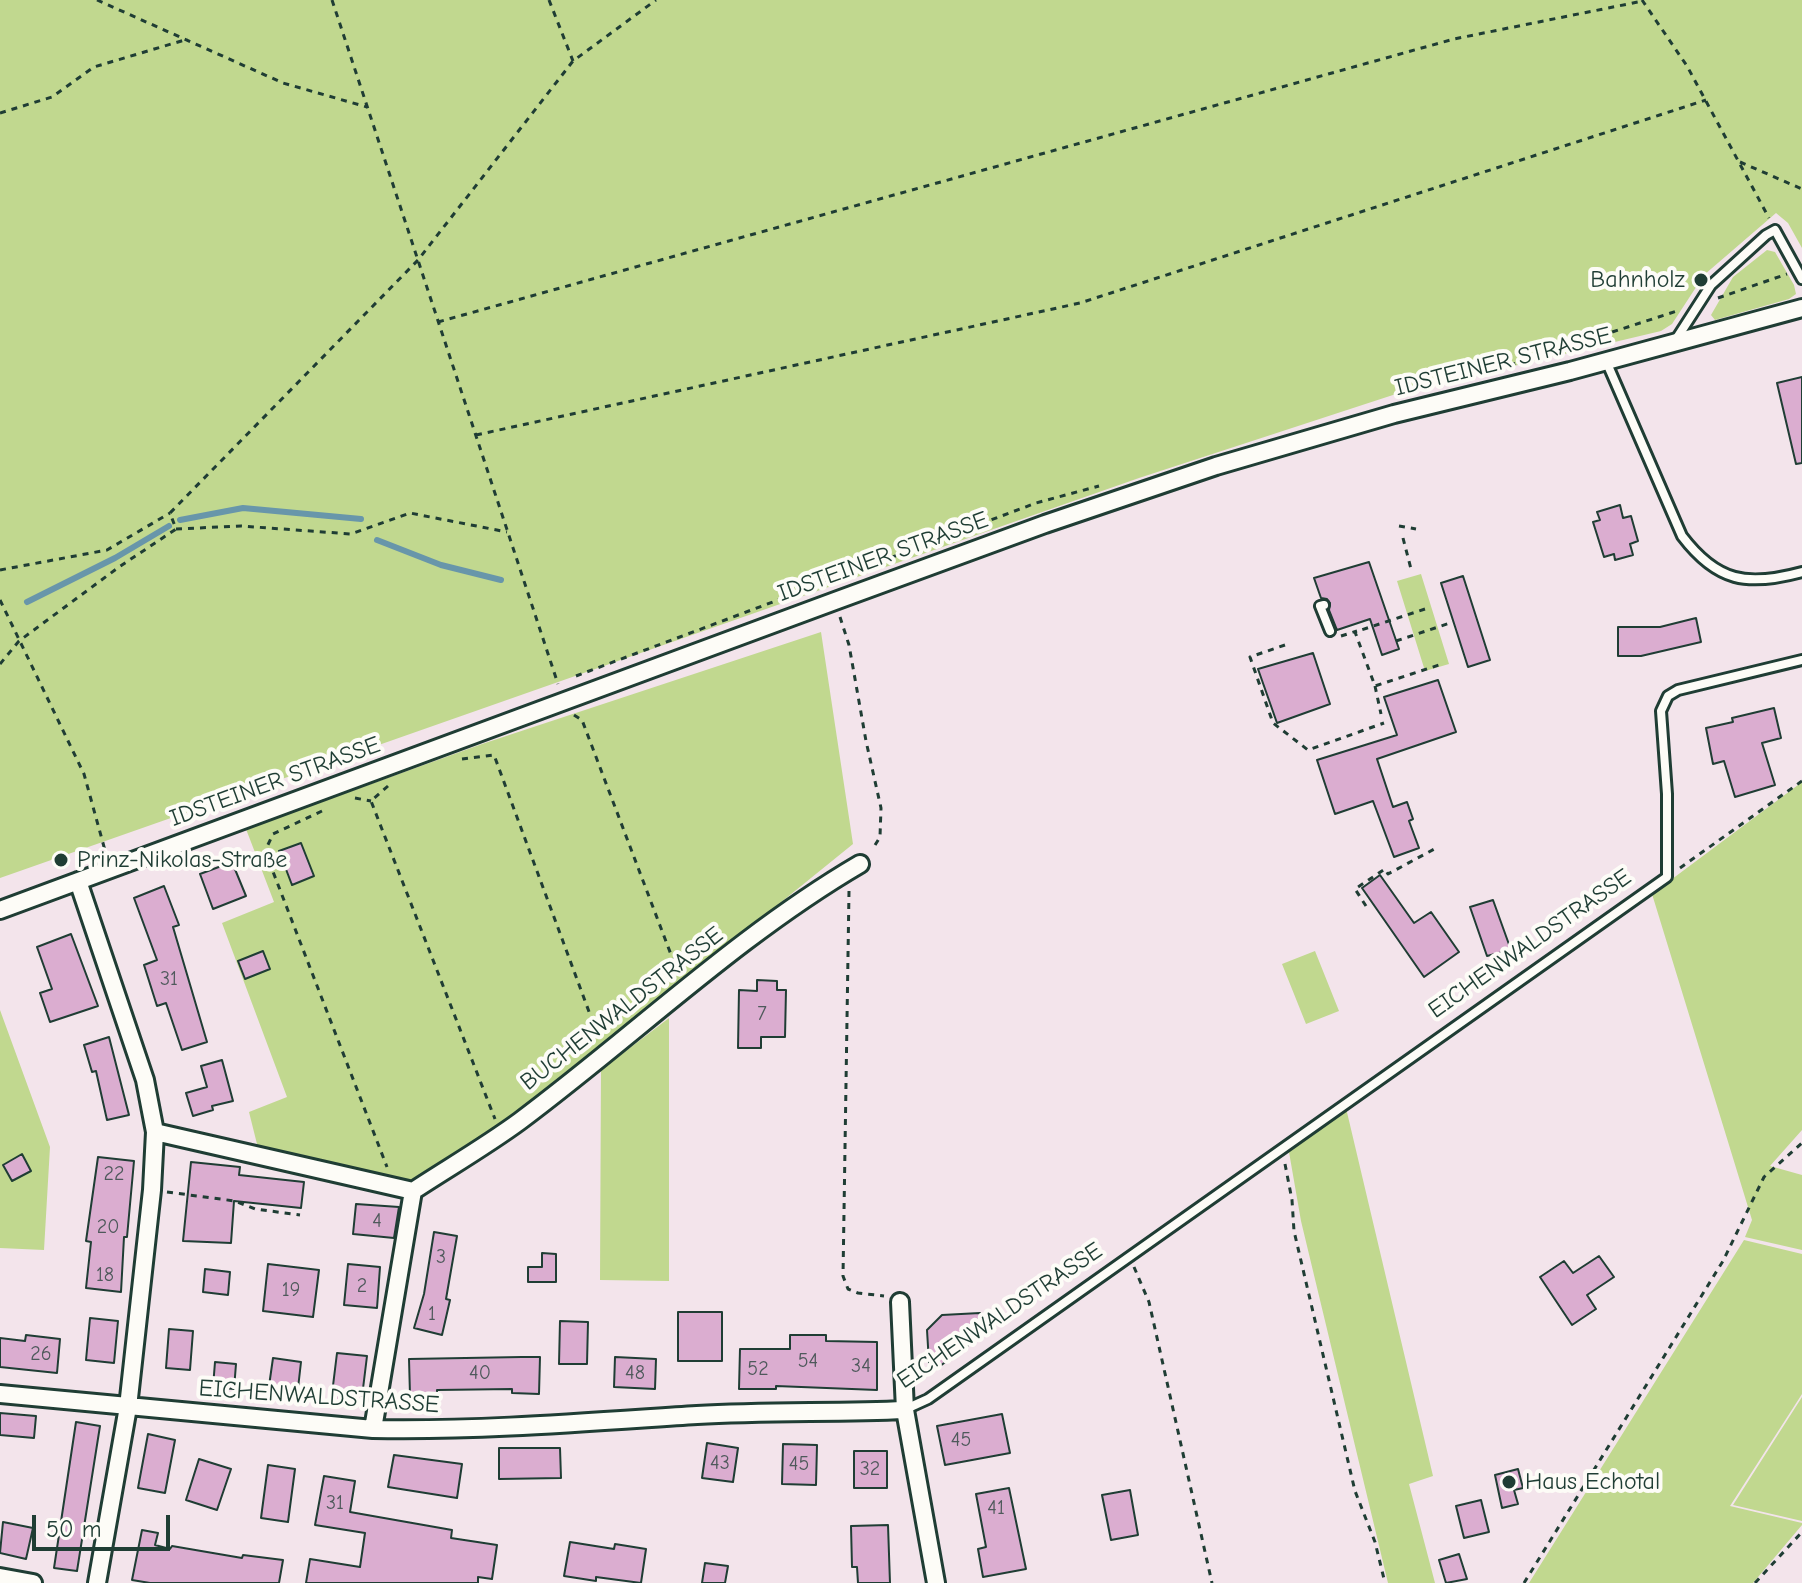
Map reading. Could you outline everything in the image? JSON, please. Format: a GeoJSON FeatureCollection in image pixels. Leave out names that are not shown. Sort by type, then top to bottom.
{"type":"FeatureCollection","features":[{"type":"Feature","properties":{"kind":"street","name":"IDSTEINER STRASSE"},"geometry":{"type":"LineString","coordinates":[[0,910],[1045,524],[1216,466],[1394,414],[1802,308]]}},
{"type":"Feature","properties":{"kind":"street","name":"BUCHENWALDSTRASSE"},"geometry":{"type":"LineString","coordinates":[[413,1191],[501,1134],[809,894],[860,864]]}},
{"type":"Feature","properties":{"kind":"street"},"geometry":{"type":"LineString","coordinates":[[78,881],[145,1080],[155,1132],[152,1190],[128,1407],[97,1583]]}},
{"type":"Feature","properties":{"kind":"street"},"geometry":{"type":"LineString","coordinates":[[155,1132],[413,1191],[373,1429]]}},
{"type":"Feature","properties":{"kind":"street"},"geometry":{"type":"LineString","coordinates":[[900,1302],[905,1410],[936,1583]]}},
{"type":"Feature","properties":{"kind":"street","name":"EICHENWALDSTRASSE"},"geometry":{"type":"LineString","coordinates":[[0,1394],[373,1429],[431,1430],[586,1424],[700,1415],[905,1410]]}},
{"type":"Feature","properties":{"kind":"street"},"geometry":{"type":"LineString","coordinates":[[0,1577],[33,1583]]}},
{"type":"Feature","properties":{"kind":"lane"},"geometry":{"type":"LineString","coordinates":[[1673,343],[1711,285],[1775,230],[1800,275]]}},
{"type":"Feature","properties":{"kind":"lane"},"geometry":{"type":"LineString","coordinates":[[1606,361],[1682,536],[1700,559],[1732,579],[1768,580],[1802,572]]}},
{"type":"Feature","properties":{"kind":"lane"},"geometry":{"type":"LineString","coordinates":[[1324,605],[1320,606],[1332,634]]}},
{"type":"Feature","properties":{"kind":"lane"},"geometry":{"type":"LineString","coordinates":[[1667,877],[1667,794],[1661,711],[1668,696],[1678,690],[1802,660]]}},
{"type":"Feature","properties":{"kind":"lane","name":"EICHENWALDSTRASSE"},"geometry":{"type":"LineString","coordinates":[[905,1410],[928,1399],[1667,877]]}},
{"type":"Feature","properties":{"kind":"path"},"geometry":{"type":"LineString","coordinates":[[97,0],[283,83],[367,107]]}},
{"type":"Feature","properties":{"kind":"path"},"geometry":{"type":"LineString","coordinates":[[332,0],[563,700]]}},
{"type":"Feature","properties":{"kind":"path"},"geometry":{"type":"LineString","coordinates":[[549,0],[573,61]]}},
{"type":"Feature","properties":{"kind":"path"},"geometry":{"type":"LineString","coordinates":[[0,570],[107,550],[170,513],[418,260],[573,61],[656,0]]}},
{"type":"Feature","properties":{"kind":"path"},"geometry":{"type":"LineString","coordinates":[[438,322],[1454,39],[1643,1],[1687,66],[1775,230]]}},
{"type":"Feature","properties":{"kind":"path"},"geometry":{"type":"LineString","coordinates":[[0,113],[52,97],[94,67],[188,39]]}},
{"type":"Feature","properties":{"kind":"path"},"geometry":{"type":"LineString","coordinates":[[476,435],[1080,303],[1706,100]]}},
{"type":"Feature","properties":{"kind":"path"},"geometry":{"type":"LineString","coordinates":[[1740,162],[1802,189]]}},
{"type":"Feature","properties":{"kind":"path"},"geometry":{"type":"LineString","coordinates":[[1696,305],[1800,275]]}},
{"type":"Feature","properties":{"kind":"path"},"geometry":{"type":"LineString","coordinates":[[170,513],[176,529]]}},
{"type":"Feature","properties":{"kind":"path"},"geometry":{"type":"LineString","coordinates":[[0,664],[19,641],[176,529],[241,526],[351,534],[410,513],[508,532]]}},
{"type":"Feature","properties":{"kind":"path"},"geometry":{"type":"LineString","coordinates":[[1399,526],[1416,529]]}},
{"type":"Feature","properties":{"kind":"path"},"geometry":{"type":"LineString","coordinates":[[1403,538],[1411,569]]}},
{"type":"Feature","properties":{"kind":"path"},"geometry":{"type":"LineString","coordinates":[[0,600],[84,774],[110,869]]}},
{"type":"Feature","properties":{"kind":"path"},"geometry":{"type":"LineString","coordinates":[[835,601],[849,645],[881,808],[880,837],[860,864],[848,895],[843,1276],[848,1289],[858,1293],[898,1295],[900,1302]]}},
{"type":"Feature","properties":{"kind":"path"},"geometry":{"type":"LineString","coordinates":[[1332,634],[1357,631],[1425,609]]}},
{"type":"Feature","properties":{"kind":"path"},"geometry":{"type":"LineString","coordinates":[[1396,641],[1453,622]]}},
{"type":"Feature","properties":{"kind":"path"},"geometry":{"type":"LineString","coordinates":[[1357,631],[1381,714]]}},
{"type":"Feature","properties":{"kind":"path"},"geometry":{"type":"LineString","coordinates":[[1285,645],[1250,657],[1273,723],[1308,750],[1384,723]]}},
{"type":"Feature","properties":{"kind":"path"},"geometry":{"type":"LineString","coordinates":[[1375,686],[1442,664]]}},
{"type":"Feature","properties":{"kind":"path"},"geometry":{"type":"LineString","coordinates":[[582,720],[685,988]]}},
{"type":"Feature","properties":{"kind":"path"},"geometry":{"type":"LineString","coordinates":[[454,759],[494,755],[604,1053]]}},
{"type":"Feature","properties":{"kind":"path"},"geometry":{"type":"LineString","coordinates":[[351,798],[371,801],[396,779]]}},
{"type":"Feature","properties":{"kind":"path"},"geometry":{"type":"LineString","coordinates":[[1667,877],[1802,781]]}},
{"type":"Feature","properties":{"kind":"path"},"geometry":{"type":"LineString","coordinates":[[371,801],[501,1134]]}},
{"type":"Feature","properties":{"kind":"path"},"geometry":{"type":"LineString","coordinates":[[325,810],[273,834],[265,851],[395,1187]]}},
{"type":"Feature","properties":{"kind":"path"},"geometry":{"type":"LineString","coordinates":[[1366,906],[1355,889],[1385,869],[1388,874],[1438,847]]}},
{"type":"Feature","properties":{"kind":"path"},"geometry":{"type":"LineString","coordinates":[[1524,1583],[1723,1261],[1764,1177],[1802,1143]]}},
{"type":"Feature","properties":{"kind":"path"},"geometry":{"type":"LineString","coordinates":[[1282,1149],[1292,1200],[1294,1231],[1355,1491],[1375,1542],[1385,1583]]}},
{"type":"Feature","properties":{"kind":"path"},"geometry":{"type":"LineString","coordinates":[[152,1190],[235,1201],[255,1209],[300,1215]]}},
{"type":"Feature","properties":{"kind":"path"},"geometry":{"type":"LineString","coordinates":[[1129,1256],[1149,1302],[1212,1583]]}},
{"type":"Feature","properties":{"kind":"path"},"geometry":{"type":"LineString","coordinates":[[1755,1583],[1802,1532]]}},
{"type":"Feature","properties":{"kind":"green space"},"geometry":{"type":"Polygon","coordinates":[[[0,0],[1802,0],[1802,248],[1788,223],[1776,213],[1704,275],[1672,324],[1661,331],[1396,394],[1139,478],[0,878],[0,0]]]}},
{"type":"Feature","properties":{"kind":"green space"},"geometry":{"type":"Polygon","coordinates":[[[1767,250],[1775,252],[1796,294],[1789,299],[1715,320],[1711,315],[1733,277],[1767,250]]]}},
{"type":"Feature","properties":{"kind":"green space"},"geometry":{"type":"Polygon","coordinates":[[[1421,574],[1449,664],[1425,671],[1397,581],[1421,574]]]}},
{"type":"Feature","properties":{"kind":"green space"},"geometry":{"type":"Polygon","coordinates":[[[821,632],[853,844],[512,1120],[408,1184],[258,1148],[249,1112],[287,1097],[222,923],[274,902],[246,829],[482,744],[821,632]]]}},
{"type":"Feature","properties":{"kind":"green space"},"geometry":{"type":"Polygon","coordinates":[[[1802,782],[1802,1130],[1770,1166],[1802,1175],[1802,1250],[1745,1237],[1752,1220],[1652,894],[1802,782]]]}},
{"type":"Feature","properties":{"kind":"green space"},"geometry":{"type":"Polygon","coordinates":[[[1315,951],[1339,1011],[1306,1024],[1282,964],[1315,951]]]}},
{"type":"Feature","properties":{"kind":"green space"},"geometry":{"type":"Polygon","coordinates":[[[0,1010],[50,1147],[44,1250],[0,1248],[0,1010]]]}},
{"type":"Feature","properties":{"kind":"green space"},"geometry":{"type":"Polygon","coordinates":[[[669,1018],[669,1281],[600,1280],[601,1070],[669,1018]]]}},
{"type":"Feature","properties":{"kind":"green space"},"geometry":{"type":"Polygon","coordinates":[[[1346,1108],[1433,1476],[1409,1484],[1435,1583],[1388,1583],[1301,1221],[1289,1152],[1346,1108]]]}},
{"type":"Feature","properties":{"kind":"green space"},"geometry":{"type":"Polygon","coordinates":[[[1744,1240],[1802,1254],[1802,1394],[1730,1506],[1802,1525],[1753,1583],[1529,1583],[1744,1240]]]}},
{"type":"Feature","properties":{"kind":"green space"},"geometry":{"type":"Polygon","coordinates":[[[1802,1397],[1802,1521],[1733,1505],[1802,1397]]]}},
{"type":"Feature","properties":{"kind":"building"},"geometry":{"type":"Polygon","coordinates":[[[1802,377],[1802,463],[1796,464],[1777,383],[1802,377]]]}},
{"type":"Feature","properties":{"kind":"building"},"geometry":{"type":"Polygon","coordinates":[[[1620,505],[1623,518],[1631,516],[1638,541],[1630,544],[1633,555],[1615,560],[1614,554],[1604,557],[1593,522],[1600,520],[1597,512],[1620,505]]]}},
{"type":"Feature","properties":{"kind":"building"},"geometry":{"type":"Polygon","coordinates":[[[1369,562],[1399,649],[1382,655],[1370,619],[1337,630],[1329,610],[1330,603],[1321,598],[1314,578],[1369,562]]]}},
{"type":"Feature","properties":{"kind":"building"},"geometry":{"type":"Polygon","coordinates":[[[1463,576],[1490,660],[1468,667],[1441,583],[1463,576]]]}},
{"type":"Feature","properties":{"kind":"building"},"geometry":{"type":"Polygon","coordinates":[[[1696,618],[1701,642],[1641,656],[1618,656],[1618,627],[1660,627],[1696,618]]]}},
{"type":"Feature","properties":{"kind":"building"},"geometry":{"type":"Polygon","coordinates":[[[1313,653],[1330,704],[1277,723],[1258,669],[1313,653]]]}},
{"type":"Feature","properties":{"kind":"building"},"geometry":{"type":"Polygon","coordinates":[[[1438,680],[1456,732],[1377,759],[1393,807],[1407,802],[1413,819],[1409,821],[1419,848],[1394,857],[1373,801],[1335,814],[1317,760],[1397,735],[1384,697],[1438,680]]]}},
{"type":"Feature","properties":{"kind":"building"},"geometry":{"type":"Polygon","coordinates":[[[1774,708],[1781,738],[1762,743],[1775,785],[1735,797],[1724,761],[1713,764],[1706,728],[1774,708]]]}},
{"type":"Feature","properties":{"kind":"building"},"geometry":{"type":"Polygon","coordinates":[[[301,843],[314,876],[292,885],[279,851],[301,843]]]}},
{"type":"Feature","properties":{"kind":"building"},"geometry":{"type":"Polygon","coordinates":[[[232,862],[246,896],[213,909],[200,874],[232,862]]]}},
{"type":"Feature","properties":{"kind":"building"},"geometry":{"type":"Polygon","coordinates":[[[1380,875],[1414,923],[1431,912],[1459,952],[1424,977],[1362,888],[1380,875]]]}},
{"type":"Feature","properties":{"kind":"building"},"geometry":{"type":"Polygon","coordinates":[[[164,886],[179,925],[173,927],[207,1042],[182,1050],[166,1003],[157,1006],[144,965],[157,960],[134,898],[164,886]]]}},
{"type":"Feature","properties":{"kind":"building"},"geometry":{"type":"Polygon","coordinates":[[[1493,900],[1511,950],[1487,956],[1470,907],[1493,900]]]}},
{"type":"Feature","properties":{"kind":"building"},"geometry":{"type":"Polygon","coordinates":[[[71,934],[98,1006],[50,1022],[40,993],[52,989],[37,947],[71,934]]]}},
{"type":"Feature","properties":{"kind":"building"},"geometry":{"type":"Polygon","coordinates":[[[263,951],[270,969],[245,979],[238,961],[263,951]]]}},
{"type":"Feature","properties":{"kind":"building"},"geometry":{"type":"Polygon","coordinates":[[[757,980],[777,981],[777,990],[786,990],[785,1037],[761,1037],[761,1048],[738,1048],[739,990],[757,991],[757,980]]]}},
{"type":"Feature","properties":{"kind":"building"},"geometry":{"type":"Polygon","coordinates":[[[109,1037],[129,1115],[107,1120],[96,1071],[92,1072],[84,1045],[109,1037]]]}},
{"type":"Feature","properties":{"kind":"building"},"geometry":{"type":"Polygon","coordinates":[[[222,1060],[233,1101],[212,1106],[213,1110],[193,1116],[186,1093],[207,1087],[201,1066],[222,1060]]]}},
{"type":"Feature","properties":{"kind":"building"},"geometry":{"type":"Polygon","coordinates":[[[22,1154],[31,1171],[12,1181],[3,1165],[22,1154]]]}},
{"type":"Feature","properties":{"kind":"building"},"geometry":{"type":"Polygon","coordinates":[[[98,1157],[134,1161],[127,1237],[124,1237],[121,1292],[86,1288],[91,1242],[86,1241],[98,1157]]]}},
{"type":"Feature","properties":{"kind":"building"},"geometry":{"type":"Polygon","coordinates":[[[191,1162],[240,1167],[239,1175],[304,1182],[301,1208],[234,1201],[231,1243],[183,1241],[191,1162]]]}},
{"type":"Feature","properties":{"kind":"building"},"geometry":{"type":"Polygon","coordinates":[[[356,1204],[399,1207],[394,1238],[353,1234],[356,1204]]]}},
{"type":"Feature","properties":{"kind":"building"},"geometry":{"type":"Polygon","coordinates":[[[434,1232],[457,1236],[446,1299],[450,1300],[442,1335],[414,1328],[424,1294],[434,1232]]]}},
{"type":"Feature","properties":{"kind":"building"},"geometry":{"type":"Polygon","coordinates":[[[542,1253],[556,1254],[556,1282],[528,1282],[528,1267],[542,1267],[542,1253]]]}},
{"type":"Feature","properties":{"kind":"building"},"geometry":{"type":"Polygon","coordinates":[[[1599,1256],[1614,1277],[1587,1295],[1596,1309],[1572,1325],[1540,1277],[1564,1261],[1573,1273],[1599,1256]]]}},
{"type":"Feature","properties":{"kind":"building"},"geometry":{"type":"Polygon","coordinates":[[[268,1264],[319,1270],[313,1317],[263,1311],[268,1264]]]}},
{"type":"Feature","properties":{"kind":"building"},"geometry":{"type":"Polygon","coordinates":[[[348,1264],[380,1267],[377,1308],[344,1305],[348,1264]]]}},
{"type":"Feature","properties":{"kind":"building"},"geometry":{"type":"Polygon","coordinates":[[[205,1269],[230,1272],[228,1295],[203,1292],[205,1269]]]}},
{"type":"Feature","properties":{"kind":"building"},"geometry":{"type":"Polygon","coordinates":[[[678,1312],[722,1312],[722,1361],[678,1361],[678,1312]]]}},
{"type":"Feature","properties":{"kind":"building"},"geometry":{"type":"Polygon","coordinates":[[[980,1313],[982,1335],[936,1369],[929,1363],[927,1330],[942,1315],[980,1313]]]}},
{"type":"Feature","properties":{"kind":"building"},"geometry":{"type":"Polygon","coordinates":[[[90,1318],[118,1321],[114,1363],[86,1360],[90,1318]]]}},
{"type":"Feature","properties":{"kind":"building"},"geometry":{"type":"Polygon","coordinates":[[[560,1321],[588,1322],[587,1364],[559,1364],[560,1321]]]}},
{"type":"Feature","properties":{"kind":"building"},"geometry":{"type":"Polygon","coordinates":[[[169,1329],[193,1331],[190,1370],[166,1368],[169,1329]]]}},
{"type":"Feature","properties":{"kind":"building"},"geometry":{"type":"Polygon","coordinates":[[[26,1335],[60,1339],[57,1373],[0,1367],[0,1338],[25,1341],[26,1335]]]}},
{"type":"Feature","properties":{"kind":"building"},"geometry":{"type":"Polygon","coordinates":[[[790,1335],[826,1335],[826,1341],[877,1342],[877,1390],[776,1386],[776,1389],[739,1389],[740,1349],[790,1349],[790,1335]]]}},
{"type":"Feature","properties":{"kind":"building"},"geometry":{"type":"Polygon","coordinates":[[[337,1353],[367,1356],[361,1405],[331,1402],[337,1353]]]}},
{"type":"Feature","properties":{"kind":"building"},"geometry":{"type":"Polygon","coordinates":[[[540,1357],[539,1394],[512,1393],[512,1389],[437,1390],[437,1395],[410,1395],[409,1359],[540,1357]]]}},
{"type":"Feature","properties":{"kind":"building"},"geometry":{"type":"Polygon","coordinates":[[[615,1357],[656,1359],[655,1389],[614,1387],[615,1357]]]}},
{"type":"Feature","properties":{"kind":"building"},"geometry":{"type":"Polygon","coordinates":[[[273,1358],[301,1362],[297,1397],[268,1393],[273,1358]]]}},
{"type":"Feature","properties":{"kind":"building"},"geometry":{"type":"Polygon","coordinates":[[[215,1362],[236,1364],[234,1389],[213,1387],[215,1362]]]}},
{"type":"Feature","properties":{"kind":"building"},"geometry":{"type":"Polygon","coordinates":[[[0,1413],[36,1416],[34,1438],[0,1435],[0,1413]]]}},
{"type":"Feature","properties":{"kind":"building"},"geometry":{"type":"Polygon","coordinates":[[[1002,1414],[1010,1453],[945,1465],[937,1426],[1002,1414]]]}},
{"type":"Feature","properties":{"kind":"building"},"geometry":{"type":"Polygon","coordinates":[[[76,1422],[100,1426],[77,1571],[54,1568],[76,1422]]]}},
{"type":"Feature","properties":{"kind":"building"},"geometry":{"type":"Polygon","coordinates":[[[148,1434],[175,1440],[165,1493],[138,1488],[148,1434]]]}},
{"type":"Feature","properties":{"kind":"building"},"geometry":{"type":"Polygon","coordinates":[[[707,1443],[738,1448],[733,1482],[702,1478],[707,1443]]]}},
{"type":"Feature","properties":{"kind":"building"},"geometry":{"type":"Polygon","coordinates":[[[783,1444],[817,1445],[816,1485],[782,1484],[783,1444]]]}},
{"type":"Feature","properties":{"kind":"building"},"geometry":{"type":"Polygon","coordinates":[[[499,1448],[560,1448],[561,1478],[499,1479],[499,1448]]]}},
{"type":"Feature","properties":{"kind":"building"},"geometry":{"type":"Polygon","coordinates":[[[854,1451],[887,1451],[887,1488],[854,1488],[854,1451]]]}},
{"type":"Feature","properties":{"kind":"building"},"geometry":{"type":"Polygon","coordinates":[[[394,1455],[462,1464],[457,1498],[388,1487],[394,1455]]]}},
{"type":"Feature","properties":{"kind":"building"},"geometry":{"type":"Polygon","coordinates":[[[199,1459],[231,1469],[217,1510],[186,1500],[199,1459]]]}},
{"type":"Feature","properties":{"kind":"building"},"geometry":{"type":"Polygon","coordinates":[[[268,1465],[295,1469],[288,1522],[261,1518],[268,1465]]]}},
{"type":"Feature","properties":{"kind":"building","name":"Haus Echotal"},"geometry":{"type":"Polygon","coordinates":[[[1518,1469],[1523,1488],[1514,1490],[1518,1504],[1502,1508],[1495,1475],[1518,1469]]]}},
{"type":"Feature","properties":{"kind":"building"},"geometry":{"type":"Polygon","coordinates":[[[324,1476],[355,1481],[350,1512],[452,1530],[451,1538],[497,1545],[492,1579],[478,1577],[478,1583],[306,1583],[310,1559],[360,1567],[365,1533],[315,1525],[324,1476]]]}},
{"type":"Feature","properties":{"kind":"building"},"geometry":{"type":"Polygon","coordinates":[[[1009,1488],[1026,1569],[983,1577],[978,1549],[986,1547],[976,1494],[1009,1488]]]}},
{"type":"Feature","properties":{"kind":"building"},"geometry":{"type":"Polygon","coordinates":[[[1130,1490],[1138,1535],[1111,1540],[1102,1495],[1130,1490]]]}},
{"type":"Feature","properties":{"kind":"building"},"geometry":{"type":"Polygon","coordinates":[[[1481,1500],[1489,1532],[1464,1538],[1456,1506],[1481,1500]]]}},
{"type":"Feature","properties":{"kind":"building"},"geometry":{"type":"Polygon","coordinates":[[[3,1522],[33,1528],[26,1559],[0,1553],[3,1522]]]}},
{"type":"Feature","properties":{"kind":"building"},"geometry":{"type":"Polygon","coordinates":[[[888,1525],[890,1583],[858,1583],[857,1567],[852,1567],[851,1526],[888,1525]]]}},
{"type":"Feature","properties":{"kind":"building"},"geometry":{"type":"Polygon","coordinates":[[[142,1530],[158,1533],[155,1545],[170,1549],[172,1546],[242,1558],[243,1555],[283,1560],[279,1583],[150,1583],[132,1580],[142,1530]]]}},
{"type":"Feature","properties":{"kind":"building"},"geometry":{"type":"Polygon","coordinates":[[[570,1542],[614,1549],[615,1544],[646,1549],[641,1583],[564,1576],[570,1542]]]}},
{"type":"Feature","properties":{"kind":"building"},"geometry":{"type":"Polygon","coordinates":[[[1459,1554],[1467,1579],[1446,1583],[1439,1560],[1459,1554]]]}},
{"type":"Feature","properties":{"kind":"building"},"geometry":{"type":"Polygon","coordinates":[[[705,1563],[728,1566],[725,1583],[702,1583],[705,1563]]]}},
{"type":"Feature","properties":{"kind":"waterway"},"geometry":{"type":"LineString","coordinates":[[180,520],[243,508],[361,519]]}},
{"type":"Feature","properties":{"kind":"waterway"},"geometry":{"type":"LineString","coordinates":[[27,602],[115,558],[169,526]]}},
{"type":"Feature","properties":{"kind":"waterway"},"geometry":{"type":"LineString","coordinates":[[377,540],[441,565],[501,580]]}},
{"type":"Feature","properties":{"kind":"place","name":"Bahnholz"},"geometry":{"type":"Point","coordinates":[1701,280]}},
{"type":"Feature","properties":{"kind":"place","name":"Prinz-Nikolas-Straße"},"geometry":{"type":"Point","coordinates":[61,860]}},
{"type":"Feature","properties":{"kind":"place","name":"Haus Echotal"},"geometry":{"type":"Point","coordinates":[1509,1482]}}]}
